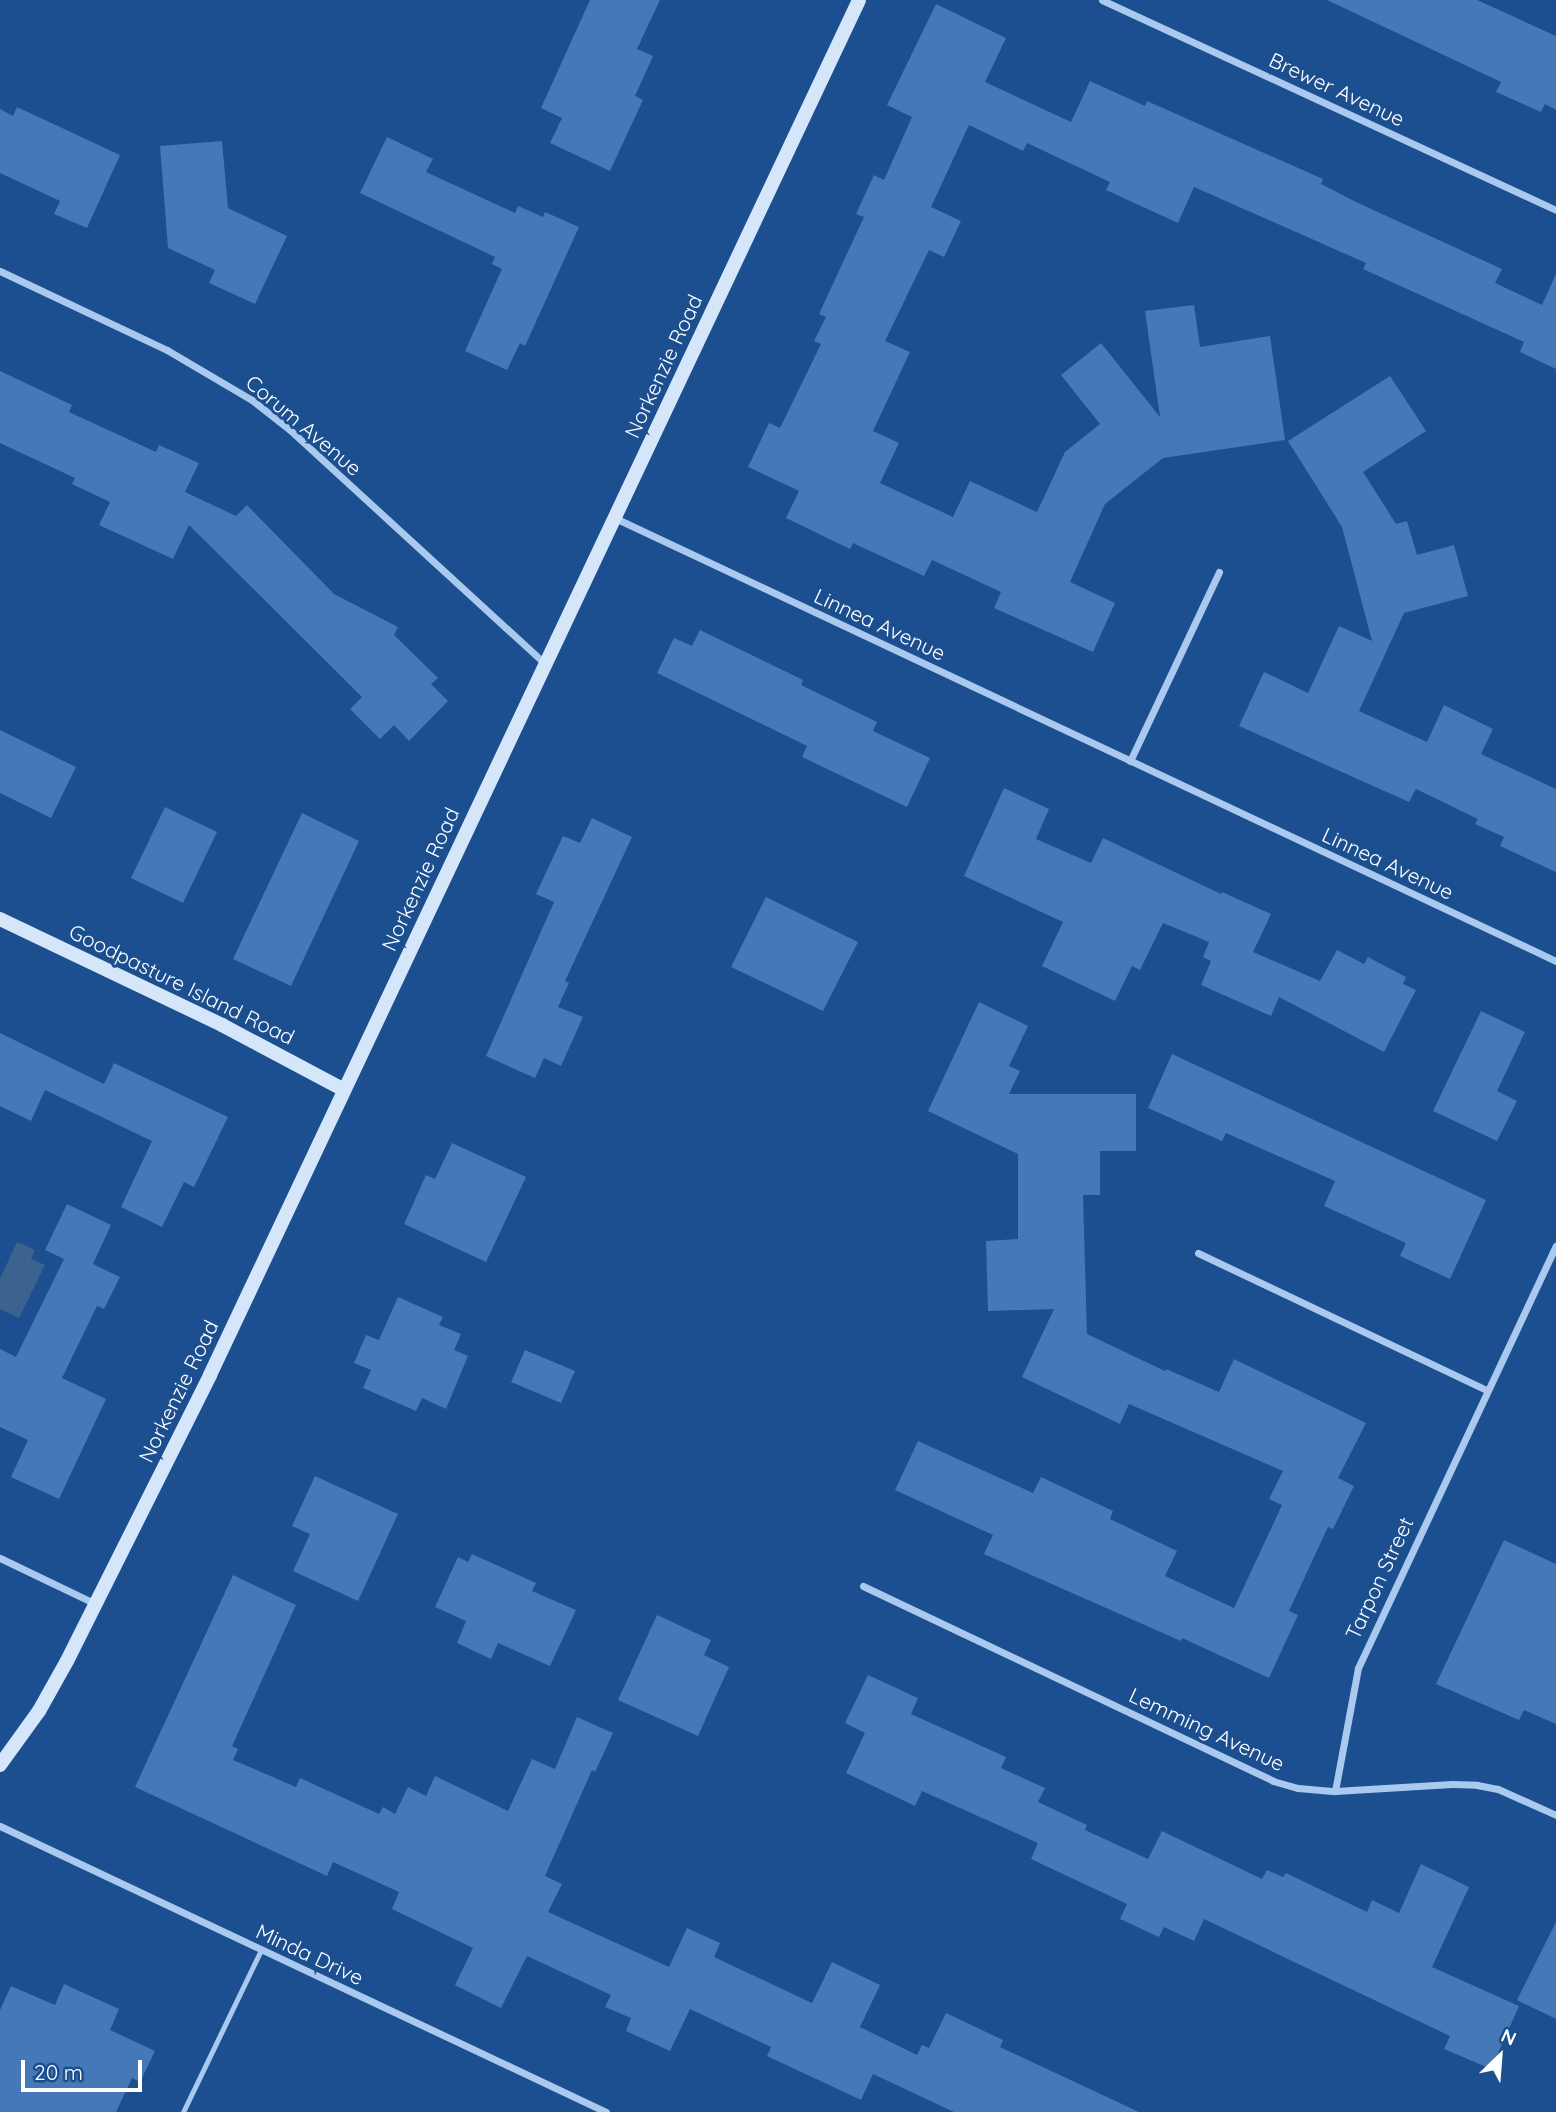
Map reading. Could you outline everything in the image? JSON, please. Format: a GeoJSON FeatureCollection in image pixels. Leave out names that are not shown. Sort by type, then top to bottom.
{"type":"FeatureCollection","features":[{"type":"Feature","properties":{"kind":"street","name":"Norkenzie Road"},"geometry":{"type":"LineString","coordinates":[[0,1765],[39,1711],[96,1604],[210,1375],[859,0]]}},
{"type":"Feature","properties":{"kind":"street","name":"Brewer Avenue"},"geometry":{"type":"LineString","coordinates":[[1102,0],[1556,210]]}},
{"type":"Feature","properties":{"kind":"street","name":"Corum Avenue"},"geometry":{"type":"LineString","coordinates":[[0,271],[167,349],[252,400],[299,439],[545,664]]}},
{"type":"Feature","properties":{"kind":"street","name":"Linnea Avenue"},"geometry":{"type":"LineString","coordinates":[[614,518],[1556,961]]}},
{"type":"Feature","properties":{"kind":"street"},"geometry":{"type":"LineString","coordinates":[[1130,761],[1219,572]]}},
{"type":"Feature","properties":{"kind":"street","name":"Goodpasture Island Road"},"geometry":{"type":"LineString","coordinates":[[0,919],[222,1025],[344,1090]]}},
{"type":"Feature","properties":{"kind":"street","name":"Tarpon Street"},"geometry":{"type":"LineString","coordinates":[[1335,1791],[1358,1668],[1486,1390],[1556,1246]]}},
{"type":"Feature","properties":{"kind":"street"},"geometry":{"type":"LineString","coordinates":[[1198,1253],[1486,1390]]}},
{"type":"Feature","properties":{"kind":"street"},"geometry":{"type":"LineString","coordinates":[[0,1558],[96,1604]]}},
{"type":"Feature","properties":{"kind":"street","name":"Lemming Avenue"},"geometry":{"type":"LineString","coordinates":[[863,1586],[1264,1777],[1298,1788],[1335,1791],[1452,1783],[1477,1785],[1498,1789],[1556,1815]]}},
{"type":"Feature","properties":{"kind":"street","name":"Minda Drive"},"geometry":{"type":"LineString","coordinates":[[0,1826],[606,2112]]}},
{"type":"Feature","properties":{"kind":"lane"},"geometry":{"type":"LineString","coordinates":[[183,2112],[261,1950]]}},
{"type":"Feature","properties":{"kind":"water"},"geometry":{"type":"Polygon","coordinates":[[[17,1242],[35,1250],[31,1259],[45,1265],[19,1318],[0,1309],[0,1279],[17,1242]]]}},
{"type":"Feature","properties":{"kind":"building"},"geometry":{"type":"Polygon","coordinates":[[[590,0],[660,0],[637,49],[653,56],[635,96],[643,100],[610,171],[550,143],[562,118],[541,108],[590,0]]]}},
{"type":"Feature","properties":{"kind":"building"},"geometry":{"type":"Polygon","coordinates":[[[1327,0],[1477,0],[1556,36],[1556,110],[1545,104],[1541,112],[1496,92],[1501,82],[1327,0]]]}},
{"type":"Feature","properties":{"kind":"building"},"geometry":{"type":"Polygon","coordinates":[[[936,4],[1006,38],[985,82],[1071,122],[1090,81],[1145,106],[1147,101],[1323,179],[1321,184],[1356,202],[1502,269],[1495,283],[1542,305],[1556,274],[1556,369],[1520,352],[1524,342],[1363,269],[1366,263],[1194,187],[1178,223],[1106,190],[1110,182],[1027,143],[1023,151],[969,125],[931,207],[961,221],[944,257],[929,250],[885,341],[910,352],[873,431],[899,443],[880,483],[953,517],[970,481],[1037,512],[1065,452],[1100,424],[1061,375],[1101,343],[1160,417],[1145,311],[1194,305],[1200,347],[1270,336],[1285,440],[1163,458],[1105,504],[1070,582],[1115,603],[1093,652],[994,608],[1001,592],[932,560],[924,576],[853,543],[850,549],[786,518],[799,491],[748,467],[769,423],[780,428],[821,344],[814,341],[826,317],[819,314],[864,217],[856,214],[874,175],[884,180],[912,117],[887,105],[936,4]]]}},
{"type":"Feature","properties":{"kind":"building"},"geometry":{"type":"Polygon","coordinates":[[[17,107],[120,155],[87,228],[54,214],[60,201],[0,173],[0,109],[13,116],[17,107]]]}},
{"type":"Feature","properties":{"kind":"building"},"geometry":{"type":"Polygon","coordinates":[[[387,137],[433,159],[426,172],[515,213],[518,206],[543,217],[545,212],[579,227],[525,346],[520,343],[507,370],[465,351],[502,269],[492,264],[495,257],[360,193],[387,137]]]}},
{"type":"Feature","properties":{"kind":"building"},"geometry":{"type":"Polygon","coordinates":[[[222,141],[228,208],[287,236],[255,304],[209,283],[215,270],[168,248],[160,146],[222,141]]]}},
{"type":"Feature","properties":{"kind":"building"},"geometry":{"type":"Polygon","coordinates":[[[0,371],[72,405],[69,412],[156,452],[159,445],[199,463],[185,492],[236,516],[247,505],[334,594],[398,627],[394,635],[438,678],[431,684],[448,701],[409,741],[394,725],[380,739],[350,709],[362,697],[189,525],[173,559],[99,525],[110,502],[72,484],[75,478],[0,443],[0,371]]]}},
{"type":"Feature","properties":{"kind":"building"},"geometry":{"type":"Polygon","coordinates":[[[1390,376],[1426,431],[1363,472],[1396,524],[1407,521],[1417,555],[1454,545],[1468,596],[1404,613],[1359,711],[1427,742],[1444,705],[1493,729],[1481,754],[1556,789],[1556,872],[1500,846],[1504,837],[1475,824],[1478,819],[1416,789],[1409,802],[1239,726],[1264,672],[1308,693],[1339,626],[1372,641],[1342,527],[1288,441],[1390,376]]]}},
{"type":"Feature","properties":{"kind":"building"},"geometry":{"type":"Polygon","coordinates":[[[700,630],[803,680],[801,685],[877,722],[873,731],[930,758],[907,807],[802,757],[807,746],[657,673],[674,638],[692,646],[700,630]]]}},
{"type":"Feature","properties":{"kind":"building"},"geometry":{"type":"Polygon","coordinates":[[[0,730],[76,767],[51,818],[0,793],[0,730]]]}},
{"type":"Feature","properties":{"kind":"building"},"geometry":{"type":"Polygon","coordinates":[[[1004,788],[1049,809],[1036,839],[1091,863],[1103,838],[1221,894],[1222,892],[1271,914],[1253,952],[1320,981],[1337,950],[1364,964],[1368,957],[1406,977],[1403,984],[1416,990],[1384,1052],[1279,997],[1271,1016],[1201,985],[1211,961],[1203,957],[1209,942],[1163,923],[1140,970],[1132,966],[1115,1001],[1042,966],[1063,922],[964,876],[1004,788]]]}},
{"type":"Feature","properties":{"kind":"building"},"geometry":{"type":"Polygon","coordinates":[[[165,807],[217,832],[183,903],[131,878],[165,807]]]}},
{"type":"Feature","properties":{"kind":"building"},"geometry":{"type":"Polygon","coordinates":[[[302,813],[359,841],[291,986],[233,959],[302,813]]]}},
{"type":"Feature","properties":{"kind":"building"},"geometry":{"type":"Polygon","coordinates":[[[592,818],[632,837],[565,981],[569,983],[558,1007],[583,1017],[561,1066],[544,1058],[535,1078],[486,1056],[554,902],[536,894],[563,836],[580,843],[592,818]]]}},
{"type":"Feature","properties":{"kind":"building"},"geometry":{"type":"Polygon","coordinates":[[[766,897],[858,942],[823,1011],[731,967],[766,897]]]}},
{"type":"Feature","properties":{"kind":"building"},"geometry":{"type":"Polygon","coordinates":[[[979,1002],[1028,1026],[1009,1066],[1020,1071],[1009,1094],[1136,1094],[1136,1151],[1100,1151],[1100,1195],[1083,1195],[1087,1334],[1165,1371],[1166,1369],[1219,1392],[1234,1359],[1366,1423],[1338,1478],[1354,1486],[1333,1529],[1328,1527],[1289,1611],[1298,1615],[1269,1678],[984,1554],[993,1535],[895,1490],[918,1441],[1033,1493],[1041,1477],[1113,1511],[1110,1519],[1177,1551],[1165,1576],[1234,1608],[1282,1505],[1269,1499],[1283,1471],[1129,1404],[1120,1424],[1022,1377],[1054,1309],[988,1311],[986,1241],[1018,1239],[1018,1154],[928,1111],[979,1002]]]}},
{"type":"Feature","properties":{"kind":"building"},"geometry":{"type":"Polygon","coordinates":[[[1481,1011],[1525,1032],[1497,1091],[1517,1101],[1497,1141],[1433,1111],[1481,1011]]]}},
{"type":"Feature","properties":{"kind":"building"},"geometry":{"type":"Polygon","coordinates":[[[0,1033],[104,1084],[114,1063],[228,1117],[194,1187],[184,1182],[162,1227],[121,1207],[152,1141],[45,1090],[31,1121],[0,1106],[0,1033]]]}},
{"type":"Feature","properties":{"kind":"building"},"geometry":{"type":"Polygon","coordinates":[[[1172,1054],[1486,1200],[1450,1279],[1400,1256],[1406,1243],[1324,1206],[1335,1181],[1226,1133],[1222,1141],[1148,1108],[1172,1054]]]}},
{"type":"Feature","properties":{"kind":"building"},"geometry":{"type":"Polygon","coordinates":[[[452,1143],[526,1177],[486,1262],[404,1224],[426,1175],[435,1179],[452,1143]]]}},
{"type":"Feature","properties":{"kind":"building"},"geometry":{"type":"Polygon","coordinates":[[[67,1204],[111,1225],[93,1264],[120,1277],[104,1309],[97,1306],[62,1378],[106,1399],[59,1499],[11,1477],[28,1440],[0,1427],[0,1349],[16,1357],[64,1259],[45,1250],[67,1204]]]}},
{"type":"Feature","properties":{"kind":"building"},"geometry":{"type":"Polygon","coordinates":[[[398,1297],[443,1317],[439,1325],[461,1334],[454,1350],[468,1356],[446,1409],[422,1398],[416,1411],[363,1388],[371,1370],[354,1363],[366,1335],[379,1340],[398,1297]]]}},
{"type":"Feature","properties":{"kind":"building"},"geometry":{"type":"Polygon","coordinates":[[[525,1350],[575,1371],[561,1403],[511,1382],[525,1350]]]}},
{"type":"Feature","properties":{"kind":"building"},"geometry":{"type":"Polygon","coordinates":[[[315,1476],[398,1514],[358,1601],[293,1571],[310,1534],[292,1526],[315,1476]]]}},
{"type":"Feature","properties":{"kind":"building"},"geometry":{"type":"Polygon","coordinates":[[[1504,1540],[1556,1564],[1556,1724],[1524,1710],[1519,1720],[1436,1684],[1504,1540]]]}},
{"type":"Feature","properties":{"kind":"building"},"geometry":{"type":"Polygon","coordinates":[[[472,1554],[536,1583],[532,1591],[576,1610],[550,1666],[498,1643],[491,1659],[457,1643],[466,1621],[435,1607],[458,1557],[468,1562],[472,1554]]]}},
{"type":"Feature","properties":{"kind":"building"},"geometry":{"type":"Polygon","coordinates":[[[233,1575],[296,1605],[232,1746],[238,1749],[233,1760],[296,1787],[300,1778],[379,1814],[383,1807],[395,1814],[408,1787],[426,1796],[435,1776],[508,1811],[532,1759],[555,1769],[577,1717],[613,1733],[595,1772],[592,1770],[545,1876],[562,1884],[548,1912],[669,1967],[687,1928],[720,1943],[714,1957],[812,2003],[832,1962],[880,1985],[860,2027],[917,2055],[922,2045],[929,2048],[946,2013],[1003,2040],[1000,2047],[1139,2112],[954,2112],[873,2074],[861,2100],[767,2056],[771,2047],[690,2009],[670,2051],[626,2031],[631,2018],[605,2007],[611,1995],[527,1956],[501,2008],[455,1985],[473,1948],[392,1909],[399,1892],[333,1862],[327,1876],[135,1787],[233,1575]]]}},
{"type":"Feature","properties":{"kind":"building"},"geometry":{"type":"Polygon","coordinates":[[[657,1615],[711,1640],[704,1655],[729,1667],[698,1736],[618,1700],[657,1615]]]}},
{"type":"Feature","properties":{"kind":"building"},"geometry":{"type":"Polygon","coordinates":[[[868,1675],[918,1698],[911,1714],[1006,1757],[1001,1768],[1045,1788],[1038,1802],[1087,1825],[1085,1830],[1148,1859],[1162,1831],[1262,1879],[1267,1870],[1283,1877],[1286,1873],[1367,1912],[1372,1900],[1399,1913],[1421,1864],[1469,1887],[1432,1967],[1519,2006],[1491,2069],[1444,2049],[1450,2036],[1204,1919],[1194,1941],[1164,1927],[1159,1937],[1120,1919],[1127,1904],[1031,1859],[1038,1843],[922,1791],[915,1806],[846,1773],[865,1733],[845,1723],[868,1675]]]}},
{"type":"Feature","properties":{"kind":"building"},"geometry":{"type":"Polygon","coordinates":[[[1556,1922],[1556,2019],[1517,2000],[1556,1922]]]}},
{"type":"Feature","properties":{"kind":"building"},"geometry":{"type":"Polygon","coordinates":[[[64,1984],[119,2009],[110,2030],[155,2051],[140,2082],[132,2078],[116,2112],[0,2112],[0,2010],[11,1986],[55,2005],[64,1984]]]}}]}
